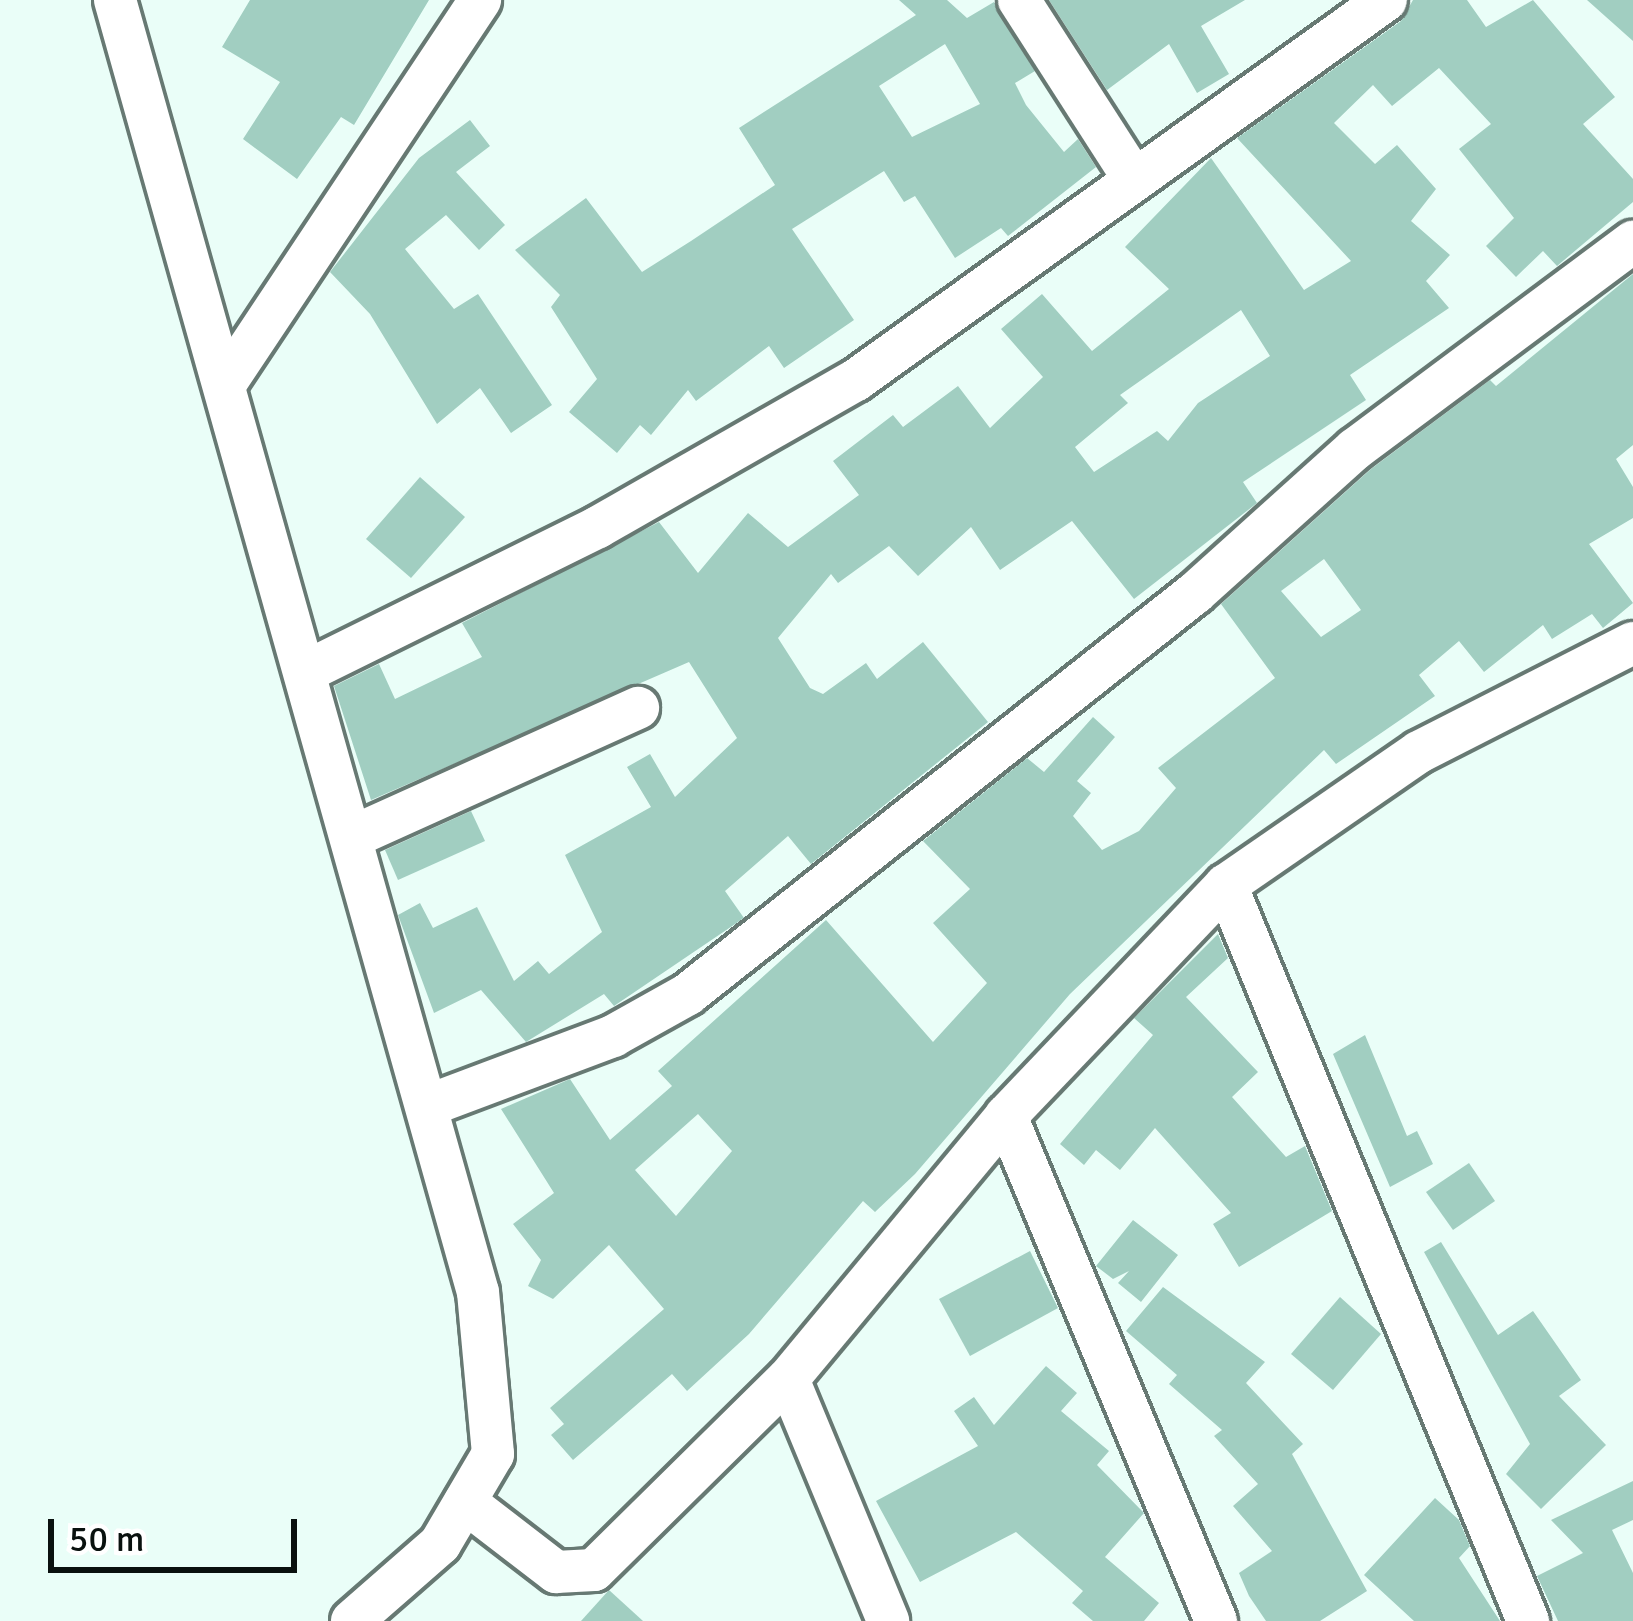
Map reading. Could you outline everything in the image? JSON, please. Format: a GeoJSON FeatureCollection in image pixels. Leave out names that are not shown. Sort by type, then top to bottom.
{"type":"FeatureCollection","features":[{"type":"Feature","properties":{"kind":"street"},"geometry":{"type":"LineString","coordinates":[[115,0],[478,1292],[493,1454],[440,1544],[352,1621]]}},
{"type":"Feature","properties":{"kind":"street"},"geometry":{"type":"LineString","coordinates":[[225,384],[480,0]]}},
{"type":"Feature","properties":{"kind":"street"},"geometry":{"type":"LineString","coordinates":[[1018,0],[1132,176]]}},
{"type":"Feature","properties":{"kind":"street"},"geometry":{"type":"LineString","coordinates":[[307,671],[598,527],[856,380],[1132,176],[1322,17],[1386,0]]}},
{"type":"Feature","properties":{"kind":"street"},"geometry":{"type":"LineString","coordinates":[[427,1106],[614,1036],[688,994],[1177,607],[1355,449],[1633,242]]}},
{"type":"Feature","properties":{"kind":"street"},"geometry":{"type":"LineString","coordinates":[[465,1502],[556,1572],[594,1570],[788,1379],[1006,1116],[1226,885],[1419,752],[1633,643]]}},
{"type":"Feature","properties":{"kind":"street"},"geometry":{"type":"LineString","coordinates":[[352,837],[638,708]]}},
{"type":"Feature","properties":{"kind":"street"},"geometry":{"type":"LineString","coordinates":[[1226,885],[1528,1621]]}},
{"type":"Feature","properties":{"kind":"street"},"geometry":{"type":"LineString","coordinates":[[1006,1116],[1216,1621]]}},
{"type":"Feature","properties":{"kind":"street"},"geometry":{"type":"LineString","coordinates":[[788,1379],[887,1621]]}},
{"type":"Feature","properties":{"kind":"building"},"geometry":{"type":"Polygon","coordinates":[[[250,0],[429,0],[354,125],[341,117],[297,179],[243,139],[280,82],[222,47],[250,0]]]}},
{"type":"Feature","properties":{"kind":"building"},"geometry":{"type":"Polygon","coordinates":[[[899,0],[947,0],[967,18],[994,2],[1035,71],[1015,83],[1026,105],[1064,152],[1078,139],[1096,167],[1008,236],[1001,228],[955,258],[915,196],[904,202],[884,171],[792,229],[854,320],[784,368],[769,346],[696,401],[688,390],[651,435],[640,425],[617,453],[569,412],[597,379],[551,307],[560,295],[515,250],[586,198],[642,272],[775,185],[739,128],[916,15],[899,0]],[[945,44],[879,86],[912,137],[980,104],[945,44]]]}},
{"type":"Feature","properties":{"kind":"building"},"geometry":{"type":"Polygon","coordinates":[[[1049,0],[1245,0],[1201,26],[1229,74],[1197,93],[1169,44],[1107,90],[1049,0]]]}},
{"type":"Feature","properties":{"kind":"building"},"geometry":{"type":"Polygon","coordinates":[[[1413,0],[1467,0],[1486,27],[1533,0],[1615,97],[1583,124],[1633,179],[1633,202],[1557,266],[1543,251],[1516,277],[1486,246],[1514,218],[1459,149],[1491,124],[1439,68],[1392,106],[1373,85],[1334,123],[1375,164],[1397,145],[1436,189],[1411,221],[1450,255],[1426,281],[1449,308],[1350,375],[1366,400],[1243,482],[1257,503],[1134,599],[1072,521],[1000,570],[971,527],[918,576],[889,546],[838,583],[831,574],[778,638],[810,688],[823,694],[866,663],[877,679],[923,642],[988,722],[811,864],[788,836],[725,891],[744,918],[614,1006],[604,994],[526,1042],[481,990],[434,1013],[398,915],[420,903],[433,928],[477,907],[514,981],[538,961],[549,974],[602,932],[565,855],[651,807],[627,767],[650,754],[675,797],[737,738],[689,662],[371,800],[334,686],[379,664],[395,699],[482,657],[462,623],[659,522],[698,573],[748,513],[788,547],[859,495],[833,461],[893,415],[903,427],[958,386],[990,428],[1043,377],[1001,329],[1042,294],[1092,351],[1169,289],[1125,247],[1211,158],[1304,290],[1351,261],[1237,138],[1401,21],[1413,0]],[[1241,310],[1120,395],[1128,403],[1075,447],[1094,472],[1157,431],[1168,441],[1198,403],[1270,356],[1241,310]]]}},
{"type":"Feature","properties":{"kind":"building"},"geometry":{"type":"Polygon","coordinates":[[[1587,0],[1633,0],[1633,41],[1587,0]]]}},
{"type":"Feature","properties":{"kind":"building"},"geometry":{"type":"Polygon","coordinates":[[[470,120],[490,146],[456,172],[505,225],[479,250],[446,215],[405,249],[454,309],[478,294],[552,405],[511,433],[480,388],[437,424],[370,314],[330,272],[419,158],[470,120]]]}},
{"type":"Feature","properties":{"kind":"building"},"geometry":{"type":"Polygon","coordinates":[[[1633,274],[1633,445],[1616,459],[1633,487],[1633,518],[1589,544],[1633,603],[1603,628],[1592,614],[1552,639],[1543,625],[1484,672],[1459,641],[1419,675],[1435,696],[1336,764],[1324,750],[1070,994],[915,1174],[875,1212],[863,1201],[749,1334],[687,1391],[672,1374],[573,1460],[551,1435],[564,1424],[550,1408],[664,1309],[609,1245],[553,1299],[528,1286],[541,1260],[513,1224],[554,1193],[501,1109],[570,1079],[610,1140],[672,1086],[658,1071],[826,920],[933,1042],[987,983],[933,923],[970,889],[923,841],[1027,758],[1044,772],[1093,717],[1115,737],[1077,781],[1091,793],[1073,816],[1102,850],[1139,831],[1176,788],[1158,768],[1275,678],[1221,604],[1371,469],[1490,380],[1496,386],[1633,274]],[[1324,559],[1281,591],[1321,637],[1361,610],[1324,559]],[[698,1114],[635,1170],[676,1216],[732,1151],[698,1114]]]}},
{"type":"Feature","properties":{"kind":"building"},"geometry":{"type":"Polygon","coordinates":[[[420,477],[465,517],[411,578],[366,539],[420,477]]]}},
{"type":"Feature","properties":{"kind":"building"},"geometry":{"type":"Polygon","coordinates":[[[471,811],[485,841],[398,880],[385,850],[471,811]]]}},
{"type":"Feature","properties":{"kind":"building"},"geometry":{"type":"Polygon","coordinates":[[[1218,934],[1228,958],[1186,997],[1258,1072],[1232,1097],[1286,1157],[1305,1146],[1332,1211],[1239,1267],[1213,1224],[1231,1213],[1155,1128],[1120,1170],[1096,1150],[1084,1165],[1060,1144],[1153,1035],[1134,1018],[1218,934]]]}},
{"type":"Feature","properties":{"kind":"building"},"geometry":{"type":"Polygon","coordinates":[[[1365,1035],[1407,1136],[1417,1131],[1433,1164],[1390,1187],[1333,1054],[1365,1035]]]}},
{"type":"Feature","properties":{"kind":"building"},"geometry":{"type":"Polygon","coordinates":[[[1469,1163],[1495,1201],[1453,1230],[1426,1192],[1469,1163]]]}},
{"type":"Feature","properties":{"kind":"building"},"geometry":{"type":"Polygon","coordinates":[[[1133,1220],[1178,1255],[1141,1302],[1118,1283],[1129,1271],[1113,1279],[1096,1266],[1133,1220]]]}},
{"type":"Feature","properties":{"kind":"building"},"geometry":{"type":"Polygon","coordinates":[[[1441,1242],[1498,1335],[1533,1311],[1581,1380],[1559,1396],[1606,1445],[1541,1509],[1506,1474],[1530,1444],[1424,1252],[1441,1242]]]}},
{"type":"Feature","properties":{"kind":"building"},"geometry":{"type":"Polygon","coordinates":[[[1030,1251],[1058,1308],[970,1356],[939,1299],[1030,1251]]]}},
{"type":"Feature","properties":{"kind":"building"},"geometry":{"type":"Polygon","coordinates":[[[1163,1287],[1265,1362],[1246,1383],[1303,1444],[1292,1454],[1367,1591],[1320,1621],[1266,1621],[1249,1596],[1239,1573],[1272,1551],[1233,1506],[1258,1484],[1214,1436],[1222,1430],[1169,1384],[1177,1375],[1126,1331],[1163,1287]]]}},
{"type":"Feature","properties":{"kind":"building"},"geometry":{"type":"Polygon","coordinates":[[[1340,1297],[1381,1334],[1333,1390],[1291,1354],[1340,1297]]]}},
{"type":"Feature","properties":{"kind":"building"},"geometry":{"type":"Polygon","coordinates":[[[1046,1366],[1077,1393],[1061,1411],[1109,1451],[1097,1465],[1144,1513],[1105,1557],[1159,1603],[1144,1621],[1093,1621],[1072,1603],[1083,1591],[1016,1532],[920,1582],[876,1501],[978,1446],[954,1411],[974,1397],[994,1425],[1046,1366]]]}},
{"type":"Feature","properties":{"kind":"building"},"geometry":{"type":"Polygon","coordinates":[[[1633,1481],[1633,1520],[1612,1530],[1633,1573],[1633,1621],[1558,1621],[1537,1576],[1583,1553],[1551,1520],[1633,1481]]]}},
{"type":"Feature","properties":{"kind":"building"},"geometry":{"type":"Polygon","coordinates":[[[1435,1498],[1459,1520],[1470,1546],[1459,1558],[1500,1621],[1414,1621],[1364,1575],[1435,1498]]]}},
{"type":"Feature","properties":{"kind":"building"},"geometry":{"type":"Polygon","coordinates":[[[609,1590],[643,1621],[581,1621],[609,1590]]]}}]}
